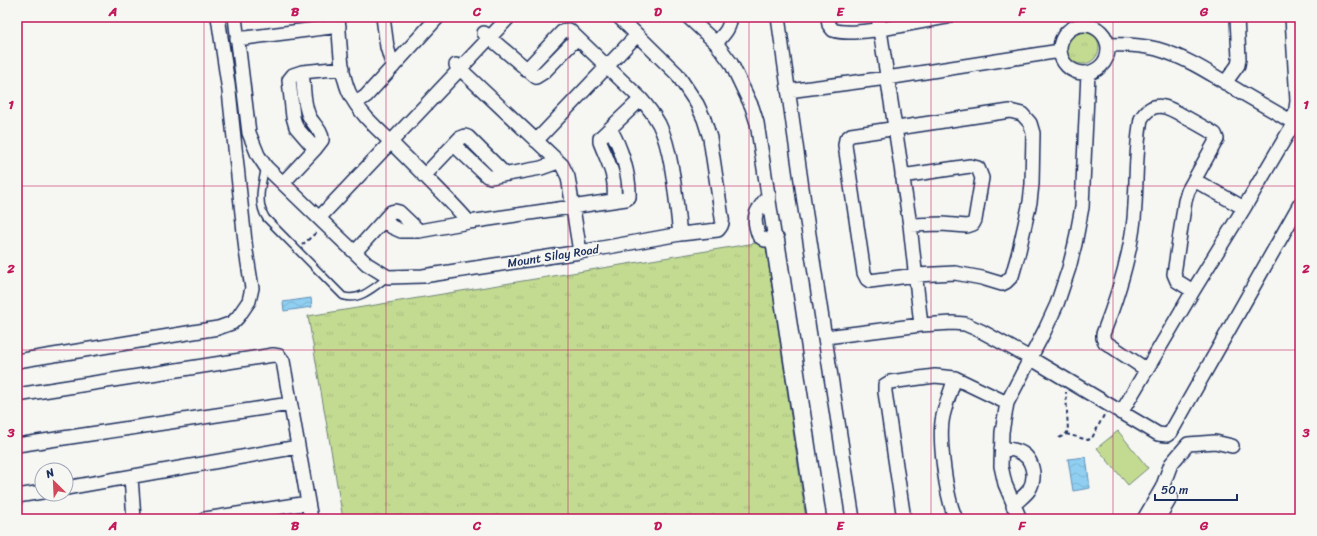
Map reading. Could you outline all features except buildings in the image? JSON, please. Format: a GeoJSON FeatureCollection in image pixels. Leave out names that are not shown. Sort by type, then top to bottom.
{"type":"FeatureCollection","features":[{"type":"Feature","properties":{"kind":"street"},"geometry":{"type":"LineString","coordinates":[[17,361],[218,328],[232,323],[249,301],[252,288],[246,251],[229,91],[218,17]]}},
{"type":"Feature","properties":{"kind":"street"},"geometry":{"type":"LineString","coordinates":[[235,17],[249,133],[253,146],[266,167],[319,219],[372,267],[388,277]]}},
{"type":"Feature","properties":{"kind":"street"},"geometry":{"type":"LineString","coordinates":[[383,17],[386,47],[393,67]]}},
{"type":"Feature","properties":{"kind":"street"},"geometry":{"type":"LineString","coordinates":[[319,219],[487,35],[499,17]]}},
{"type":"Feature","properties":{"kind":"street"},"geometry":{"type":"LineString","coordinates":[[487,35],[509,17]]}},
{"type":"Feature","properties":{"kind":"street"},"geometry":{"type":"LineString","coordinates":[[536,141],[638,35],[619,17]]}},
{"type":"Feature","properties":{"kind":"street"},"geometry":{"type":"LineString","coordinates":[[688,17],[716,43],[732,63],[752,107],[757,123],[817,519]]}},
{"type":"Feature","properties":{"kind":"street"},"geometry":{"type":"LineString","coordinates":[[716,43],[728,28],[730,17]]}},
{"type":"Feature","properties":{"kind":"street"},"geometry":{"type":"LineString","coordinates":[[778,17],[853,519]]}},
{"type":"Feature","properties":{"kind":"street"},"geometry":{"type":"LineString","coordinates":[[828,17],[829,25],[833,30],[844,33],[879,23],[938,18]]}},
{"type":"Feature","properties":{"kind":"street"},"geometry":{"type":"LineString","coordinates":[[1225,83],[1238,65],[1237,17]]}},
{"type":"Feature","properties":{"kind":"street"},"geometry":{"type":"LineString","coordinates":[[1121,413],[1193,291],[1297,125],[1292,17]]}},
{"type":"Feature","properties":{"kind":"street"},"geometry":{"type":"LineString","coordinates":[[356,103],[366,96],[393,67],[432,20]]}},
{"type":"Feature","properties":{"kind":"street"},"geometry":{"type":"LineString","coordinates":[[237,38],[338,21],[343,68],[349,92],[361,112],[458,209],[469,222]]}},
{"type":"Feature","properties":{"kind":"street"},"geometry":{"type":"LineString","coordinates":[[1083,21],[1100,30],[1107,39],[1108,45],[1106,60],[1098,68],[1088,73],[1082,73],[1069,68],[1064,64],[1060,51],[1060,45],[1064,35],[1072,27],[1083,21]]}},
{"type":"Feature","properties":{"kind":"street"},"geometry":{"type":"LineString","coordinates":[[879,23],[910,225],[921,325]]}},
{"type":"Feature","properties":{"kind":"street"},"geometry":{"type":"LineString","coordinates":[[487,35],[534,77],[539,76],[577,38],[641,99],[652,111],[664,136],[670,163],[680,234]]}},
{"type":"Feature","properties":{"kind":"street","name":"Mount Silay Road"},"geometry":{"type":"LineString","coordinates":[[388,277],[422,276],[580,252],[680,234],[718,230],[723,223],[710,138],[704,119],[694,98],[680,78],[638,35]]}},
{"type":"Feature","properties":{"kind":"street"},"geometry":{"type":"LineString","coordinates":[[1108,45],[1133,44],[1156,49],[1187,61],[1297,125]]}},
{"type":"Feature","properties":{"kind":"street"},"geometry":{"type":"LineString","coordinates":[[788,91],[887,78],[1060,51]]}},
{"type":"Feature","properties":{"kind":"street"},"geometry":{"type":"LineString","coordinates":[[458,67],[562,165],[568,177],[580,252]]}},
{"type":"Feature","properties":{"kind":"street"},"geometry":{"type":"LineString","coordinates":[[283,183],[315,149],[296,127],[293,117],[289,80],[293,75],[302,72],[343,68]]}},
{"type":"Feature","properties":{"kind":"street"},"geometry":{"type":"LineString","coordinates":[[1020,519],[1013,506],[1005,484],[1001,466],[1002,432],[1007,403],[1046,330],[1057,304],[1075,244],[1082,207],[1088,73]]}},
{"type":"Feature","properties":{"kind":"street"},"geometry":{"type":"LineString","coordinates":[[355,252],[391,212],[397,211],[419,231],[614,200],[614,178],[611,166],[600,142],[600,138],[641,99]]}},
{"type":"Feature","properties":{"kind":"street"},"geometry":{"type":"LineString","coordinates":[[1147,370],[1105,342],[1103,338],[1123,270],[1134,220],[1141,119],[1145,112],[1156,106],[1173,109],[1215,134],[1217,138],[1188,191],[1174,274],[1177,281],[1193,291]]}},
{"type":"Feature","properties":{"kind":"street"},"geometry":{"type":"LineString","coordinates":[[1010,111],[1022,114],[1030,123],[1033,133],[1032,184],[1030,202],[1022,243],[1012,276],[1006,282],[1002,284],[982,278],[955,273],[916,275],[870,280],[867,279],[864,273],[845,145],[846,139],[851,135],[894,128],[1010,111]]}},
{"type":"Feature","properties":{"kind":"street"},"geometry":{"type":"LineString","coordinates":[[424,176],[460,138],[465,136],[468,137],[505,174],[541,168],[558,162]]}},
{"type":"Feature","properties":{"kind":"street"},"geometry":{"type":"LineString","coordinates":[[902,176],[970,166],[978,168],[982,178],[975,220],[972,224],[967,226],[942,224],[910,225]]}},
{"type":"Feature","properties":{"kind":"street"},"geometry":{"type":"LineString","coordinates":[[1194,180],[1244,208]]}},
{"type":"Feature","properties":{"kind":"street"},"geometry":{"type":"LineString","coordinates":[[769,195],[757,210],[754,217],[756,230],[759,236],[765,240],[775,240]]}},
{"type":"Feature","properties":{"kind":"street"},"geometry":{"type":"LineString","coordinates":[[826,337],[921,325],[952,323],[965,324],[981,331],[1030,358],[1158,434],[1167,435],[1300,204]]}},
{"type":"Feature","properties":{"kind":"street"},"geometry":{"type":"LineString","coordinates":[[17,394],[273,355],[279,356],[283,361],[311,519]]}},
{"type":"Feature","properties":{"kind":"street"},"geometry":{"type":"LineString","coordinates":[[904,519],[885,385],[890,382],[935,376],[955,378],[1007,403]]}},
{"type":"Feature","properties":{"kind":"street"},"geometry":{"type":"LineString","coordinates":[[955,378],[943,417],[941,437],[946,482],[953,513],[956,519]]}},
{"type":"Feature","properties":{"kind":"street"},"geometry":{"type":"LineString","coordinates":[[17,445],[290,404]]}},
{"type":"Feature","properties":{"kind":"street"},"geometry":{"type":"LineString","coordinates":[[1144,519],[1162,488],[1170,464],[1188,444],[1215,442],[1232,446]]}},
{"type":"Feature","properties":{"kind":"street"},"geometry":{"type":"LineString","coordinates":[[74,487],[298,447]]}},
{"type":"Feature","properties":{"kind":"street"},"geometry":{"type":"LineString","coordinates":[[1001,449],[1018,451],[1027,457],[1032,465],[1032,485],[1013,506]]}},
{"type":"Feature","properties":{"kind":"street"},"geometry":{"type":"LineString","coordinates":[[131,477],[134,519]]}},
{"type":"Feature","properties":{"kind":"street"},"geometry":{"type":"LineString","coordinates":[[17,496],[34,493]]}},
{"type":"Feature","properties":{"kind":"street"},"geometry":{"type":"LineString","coordinates":[[1158,519],[1171,497]]}},
{"type":"Feature","properties":{"kind":"street"},"geometry":{"type":"LineString","coordinates":[[206,519],[253,515],[308,503]]}},
{"type":"Feature","properties":{"kind":"lane"},"geometry":{"type":"LineString","coordinates":[[266,167],[260,200],[262,211],[266,218],[343,296],[351,298],[358,296],[374,288],[388,277]]}},
{"type":"Feature","properties":{"kind":"path"},"geometry":{"type":"LineString","coordinates":[[298,249],[319,219]]}},
{"type":"Feature","properties":{"kind":"path"},"geometry":{"type":"LineString","coordinates":[[1059,438],[1068,431],[1066,379]]}},
{"type":"Feature","properties":{"kind":"path"},"geometry":{"type":"LineString","coordinates":[[1066,434],[1088,440],[1092,438],[1109,405]]}},
{"type":"Feature","properties":{"kind":"green space"},"geometry":{"type":"Polygon","coordinates":[[[1079,30],[1085,30],[1089,31],[1096,37],[1099,47],[1098,54],[1092,61],[1085,64],[1079,64],[1075,63],[1068,57],[1065,50],[1065,44],[1066,40],[1072,33],[1079,30]]]}},
{"type":"Feature","properties":{"kind":"green space"},"geometry":{"type":"Polygon","coordinates":[[[762,242],[766,246],[806,519],[343,519],[308,316],[762,242]]]}},
{"type":"Feature","properties":{"kind":"green space"},"geometry":{"type":"Polygon","coordinates":[[[1118,431],[1148,468],[1128,485],[1097,448],[1118,431]]]}},
{"type":"Feature","properties":{"kind":"water"},"geometry":{"type":"Polygon","coordinates":[[[311,298],[312,307],[284,311],[283,302],[311,298]]]}},
{"type":"Feature","properties":{"kind":"water"},"geometry":{"type":"Polygon","coordinates":[[[1086,457],[1090,488],[1073,491],[1068,459],[1086,457]]]}}]}
